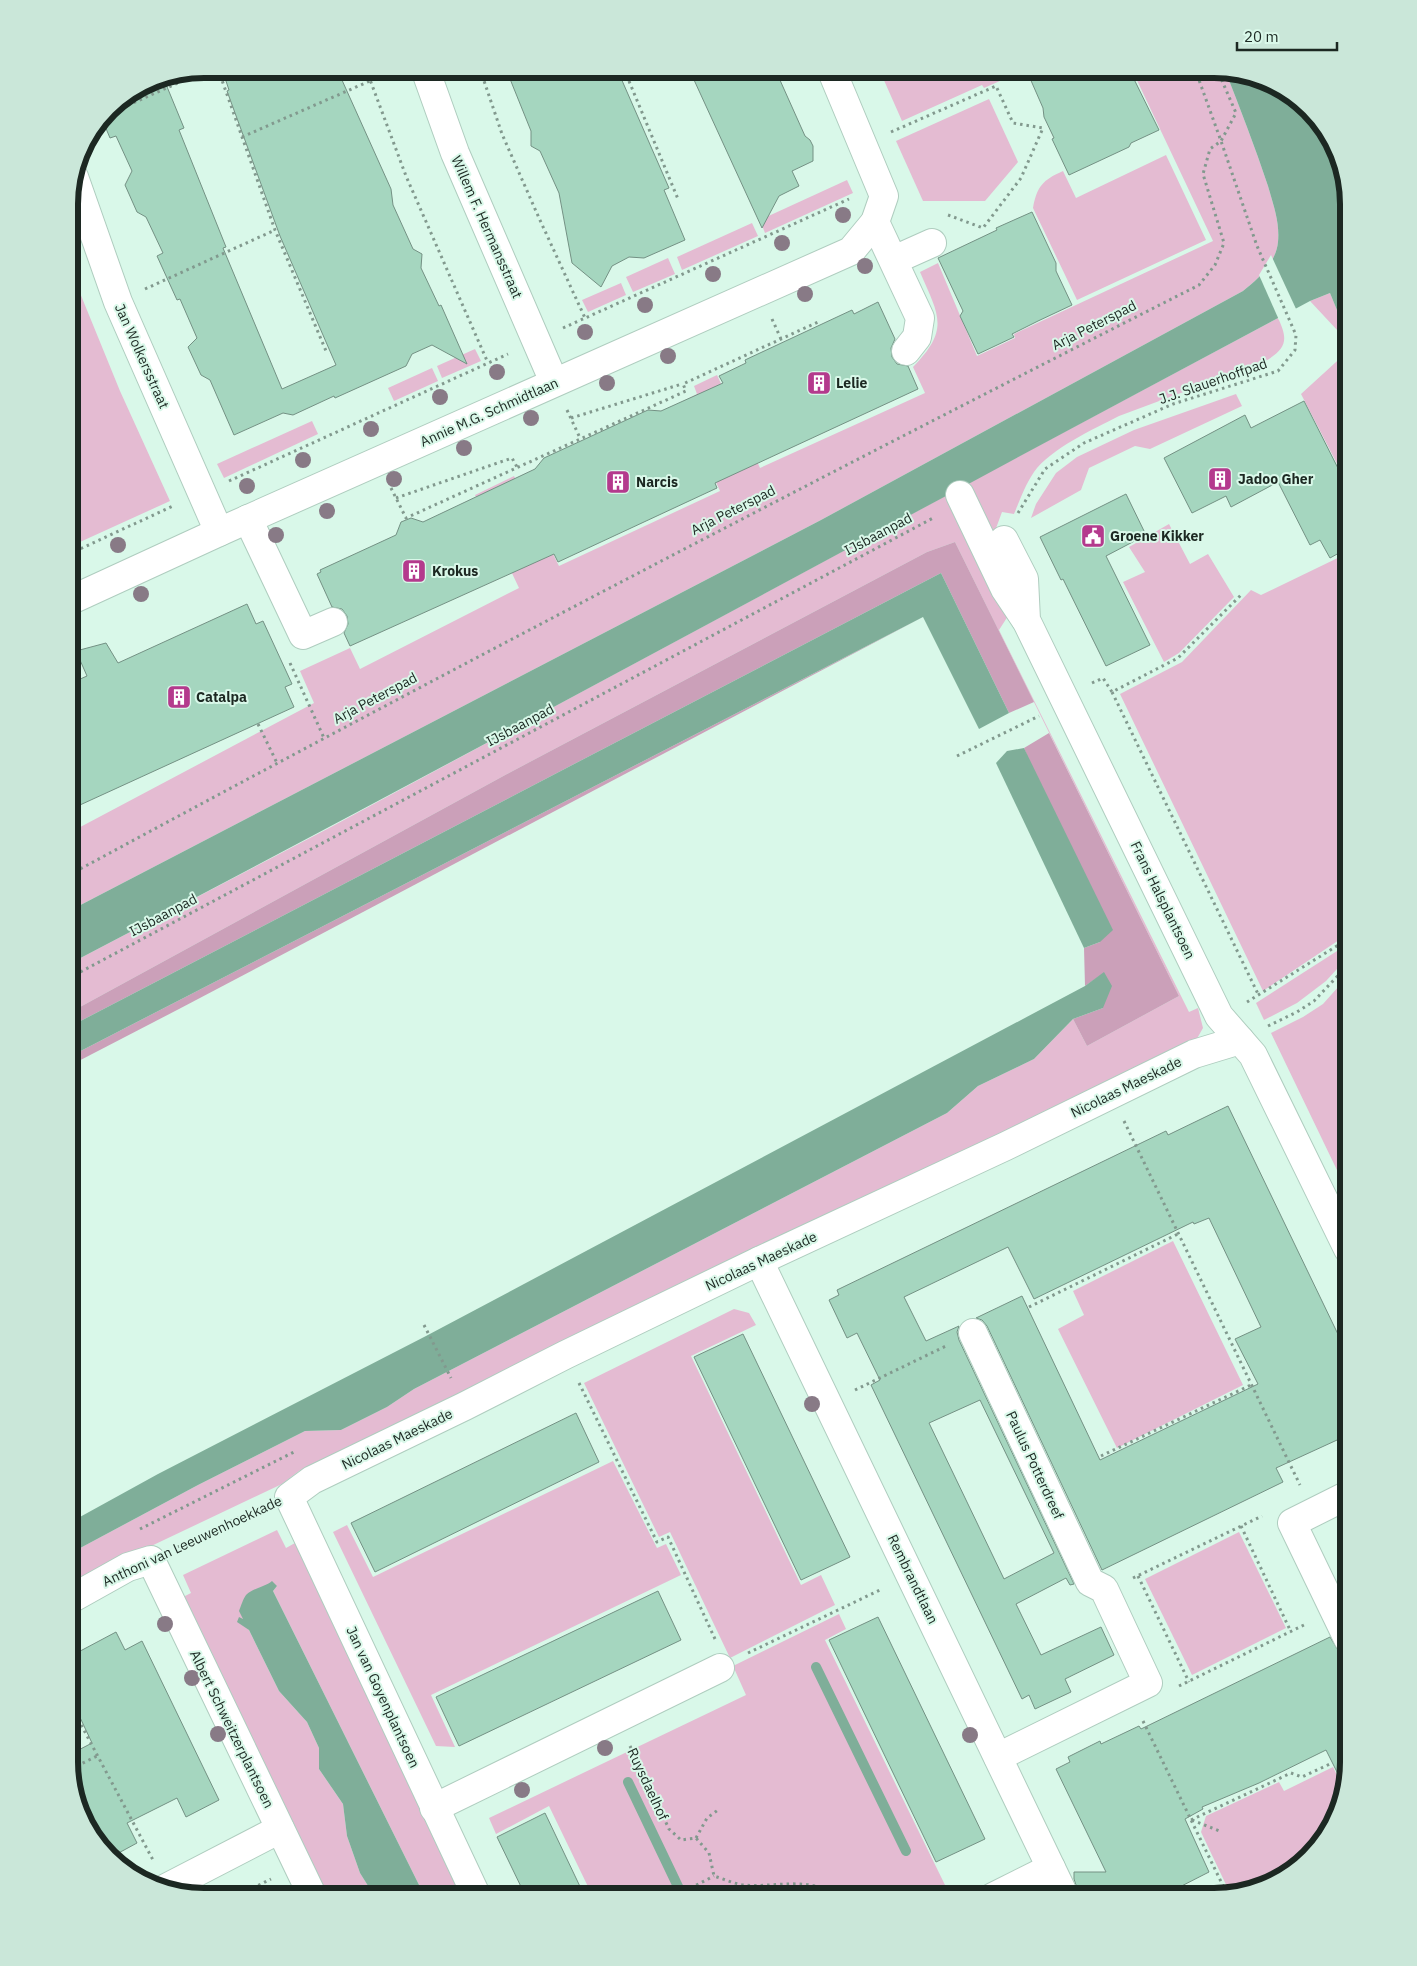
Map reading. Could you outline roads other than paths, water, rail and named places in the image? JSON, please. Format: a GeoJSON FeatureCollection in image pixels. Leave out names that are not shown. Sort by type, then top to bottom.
{"type":"FeatureCollection","features":[{"type":"Feature","properties":{"kind":"street","name":"Willem F. Hermansstraat"},"geometry":{"type":"LineString","coordinates":[[429,78],[455,153],[554,382]]}},
{"type":"Feature","properties":{"kind":"street","name":"Annie M.G. Schmidtlaan"},"geometry":{"type":"LineString","coordinates":[[78,597],[248,518],[851,251],[876,222],[881,190],[835,78]]}},
{"type":"Feature","properties":{"kind":"street","name":"Jan Wolkersstraat"},"geometry":{"type":"LineString","coordinates":[[79,190],[118,302],[219,532]]}},
{"type":"Feature","properties":{"kind":"street"},"geometry":{"type":"LineString","coordinates":[[876,222],[920,318],[917,337],[906,351]]}},
{"type":"Feature","properties":{"kind":"street"},"geometry":{"type":"LineString","coordinates":[[894,260],[932,244]]}},
{"type":"Feature","properties":{"kind":"street"},"geometry":{"type":"LineString","coordinates":[[960,495],[1005,589],[1026,620]]}},
{"type":"Feature","properties":{"kind":"street"},"geometry":{"type":"LineString","coordinates":[[248,518],[303,635],[333,622]]}},
{"type":"Feature","properties":{"kind":"street","name":"Frans Halsplantsoen"},"geometry":{"type":"LineString","coordinates":[[1004,540],[1024,579],[1026,620],[1064,700],[1219,1016],[1253,1055],[1340,1233]]}},
{"type":"Feature","properties":{"kind":"street","name":"Nicolaas Maeskade"},"geometry":{"type":"LineString","coordinates":[[288,1497],[312,1480],[759,1261],[1006,1146],[1194,1054],[1240,1040]]}},
{"type":"Feature","properties":{"kind":"street","name":"Rembrandtlaan"},"geometry":{"type":"LineString","coordinates":[[759,1261],[1061,1888]]}},
{"type":"Feature","properties":{"kind":"street","name":"Paulus Potterdreef"},"geometry":{"type":"LineString","coordinates":[[973,1333],[1090,1582],[1104,1589],[1138,1687],[998,1757]]}},
{"type":"Feature","properties":{"kind":"street","name":"Jan van Goyenplantsoen"},"geometry":{"type":"LineString","coordinates":[[288,1497],[473,1888]]}},
{"type":"Feature","properties":{"kind":"street"},"geometry":{"type":"LineString","coordinates":[[1340,1499],[1302,1518],[1340,1622]]}},
{"type":"Feature","properties":{"kind":"street","name":"Anthoni van Leeuwenhoekkade"},"geometry":{"type":"LineString","coordinates":[[77,1596],[128,1568],[150,1560]]}},
{"type":"Feature","properties":{"kind":"street","name":"Albert Schweitzerplantsoen"},"geometry":{"type":"LineString","coordinates":[[150,1560],[309,1888]]}},
{"type":"Feature","properties":{"kind":"street"},"geometry":{"type":"LineString","coordinates":[[434,1808],[723,1666]]}},
{"type":"Feature","properties":{"kind":"street"},"geometry":{"type":"LineString","coordinates":[[173,1884],[280,1829]]}},
{"type":"Feature","properties":{"kind":"street"},"geometry":{"type":"LineString","coordinates":[[1012,1888],[1051,1868]]}},
{"type":"Feature","properties":{"kind":"waterway"},"geometry":{"type":"LineString","coordinates":[[816,1667],[906,1851]]}},
{"type":"Feature","properties":{"kind":"waterway"},"geometry":{"type":"LineString","coordinates":[[628,1782],[679,1888]]}},
{"type":"Feature","properties":{"kind":"place","name":"Lelie"},"geometry":{"type":"Point","coordinates":[819,383]}},
{"type":"Feature","properties":{"kind":"place","name":"Jadoo Gher"},"geometry":{"type":"Point","coordinates":[1220,479]}},
{"type":"Feature","properties":{"kind":"place","name":"Narcis"},"geometry":{"type":"Point","coordinates":[618,482]}},
{"type":"Feature","properties":{"kind":"place","name":"Groene Kikker"},"geometry":{"type":"Point","coordinates":[1093,536]}},
{"type":"Feature","properties":{"kind":"place","name":"Krokus"},"geometry":{"type":"Point","coordinates":[414,571]}},
{"type":"Feature","properties":{"kind":"place","name":"Catalpa"},"geometry":{"type":"Point","coordinates":[179,697]}}]}
